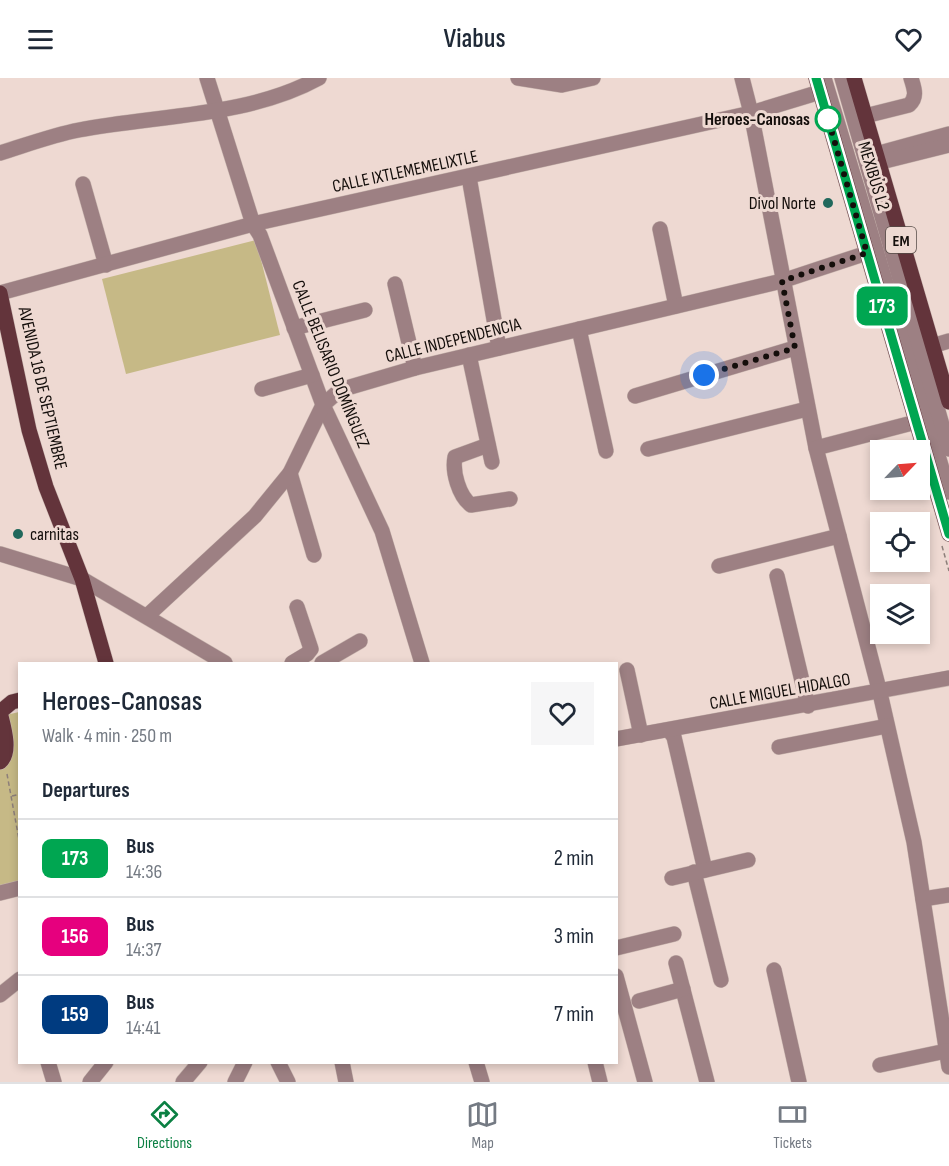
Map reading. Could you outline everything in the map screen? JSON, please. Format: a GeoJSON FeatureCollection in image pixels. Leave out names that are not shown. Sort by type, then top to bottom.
{"type":"FeatureCollection","features":[{"type":"Feature","properties":{"kind":"main road","name":"EM"},"geometry":{"type":"LineString","coordinates":[[854,78],[932,346],[944,370],[949,399]]}},
{"type":"Feature","properties":{"kind":"main road","name":"EM"},"geometry":{"type":"LineString","coordinates":[[820,83],[949,534]]}},
{"type":"Feature","properties":{"kind":"main road","name":"AVENIDA 16 DE SEPTIEMBRE"},"geometry":{"type":"LineString","coordinates":[[0,293],[29,430],[46,487],[82,579],[105,662]]}},
{"type":"Feature","properties":{"kind":"main road"},"geometry":{"type":"LineString","coordinates":[[2,760],[6,751],[0,712],[12,702],[18,700]]}},
{"type":"Feature","properties":{"kind":"street","name":"CALLE BELISARIO DOMÍNGUEZ"},"geometry":{"type":"LineString","coordinates":[[207,78],[253,224],[260,235],[323,405],[382,531],[422,662]]}},
{"type":"Feature","properties":{"kind":"street"},"geometry":{"type":"LineString","coordinates":[[0,153],[78,130],[218,111],[284,93],[319,78]]}},
{"type":"Feature","properties":{"kind":"street"},"geometry":{"type":"LineString","coordinates":[[518,78],[562,85],[593,78]]}},
{"type":"Feature","properties":{"kind":"street"},"geometry":{"type":"LineString","coordinates":[[742,78],[751,112],[807,409],[880,693],[914,842],[949,1067]]}},
{"type":"Feature","properties":{"kind":"street","name":"MEXIBÚS L2"},"geometry":{"type":"LineString","coordinates":[[842,78],[949,449]]}},
{"type":"Feature","properties":{"kind":"street"},"geometry":{"type":"LineString","coordinates":[[865,116],[909,105],[914,101],[911,78]]}},
{"type":"Feature","properties":{"kind":"street","name":"CALLE IXTLEMEMELIXTLE"},"geometry":{"type":"LineString","coordinates":[[0,293],[253,224],[751,112],[820,83]]}},
{"type":"Feature","properties":{"kind":"street","name":"MEXIBÚS L2"},"geometry":{"type":"LineString","coordinates":[[820,83],[949,492]]}},
{"type":"Feature","properties":{"kind":"street"},"geometry":{"type":"LineString","coordinates":[[877,159],[949,134]]}},
{"type":"Feature","properties":{"kind":"street"},"geometry":{"type":"LineString","coordinates":[[877,159],[949,145]]}},
{"type":"Feature","properties":{"kind":"street"},"geometry":{"type":"LineString","coordinates":[[469,177],[499,348]]}},
{"type":"Feature","properties":{"kind":"street"},"geometry":{"type":"LineString","coordinates":[[83,184],[106,264]]}},
{"type":"Feature","properties":{"kind":"street"},"geometry":{"type":"LineString","coordinates":[[660,229],[676,306]]}},
{"type":"Feature","properties":{"kind":"street","name":"CALLE INDEPENDENCIA"},"geometry":{"type":"LineString","coordinates":[[147,616],[255,516],[290,473],[323,405],[340,390],[415,368],[782,281],[867,253]]}},
{"type":"Feature","properties":{"kind":"street"},"geometry":{"type":"LineString","coordinates":[[395,284],[415,368]]}},
{"type":"Feature","properties":{"kind":"street"},"geometry":{"type":"LineString","coordinates":[[294,328],[365,310]]}},
{"type":"Feature","properties":{"kind":"street"},"geometry":{"type":"LineString","coordinates":[[579,329],[606,451]]}},
{"type":"Feature","properties":{"kind":"street"},"geometry":{"type":"LineString","coordinates":[[932,346],[949,341]]}},
{"type":"Feature","properties":{"kind":"street"},"geometry":{"type":"LineString","coordinates":[[635,396],[795,348]]}},
{"type":"Feature","properties":{"kind":"street"},"geometry":{"type":"LineString","coordinates":[[469,355],[492,462]]}},
{"type":"Feature","properties":{"kind":"street"},"geometry":{"type":"LineString","coordinates":[[261,389],[312,375]]}},
{"type":"Feature","properties":{"kind":"street"},"geometry":{"type":"LineString","coordinates":[[648,449],[807,409]]}},
{"type":"Feature","properties":{"kind":"street"},"geometry":{"type":"LineString","coordinates":[[816,448],[916,422]]}},
{"type":"Feature","properties":{"kind":"street"},"geometry":{"type":"LineString","coordinates":[[488,445],[455,457],[454,464],[462,495],[471,505],[510,499]]}},
{"type":"Feature","properties":{"kind":"street"},"geometry":{"type":"LineString","coordinates":[[290,473],[314,555]]}},
{"type":"Feature","properties":{"kind":"street"},"geometry":{"type":"LineString","coordinates":[[719,566],[839,536]]}},
{"type":"Feature","properties":{"kind":"street"},"geometry":{"type":"LineString","coordinates":[[0,554],[82,579],[223,662]]}},
{"type":"Feature","properties":{"kind":"street"},"geometry":{"type":"LineString","coordinates":[[777,576],[808,706]]}},
{"type":"Feature","properties":{"kind":"street"},"geometry":{"type":"LineString","coordinates":[[294,662],[311,649],[297,608]]}},
{"type":"Feature","properties":{"kind":"street"},"geometry":{"type":"LineString","coordinates":[[324,662],[360,641]]}},
{"type":"Feature","properties":{"kind":"street"},"geometry":{"type":"LineString","coordinates":[[627,670],[641,735]]}},
{"type":"Feature","properties":{"kind":"street","name":"CALLE MIGUEL HIDALGO"},"geometry":{"type":"LineString","coordinates":[[618,739],[880,693],[949,678]]}},
{"type":"Feature","properties":{"kind":"street"},"geometry":{"type":"LineString","coordinates":[[778,747],[887,726]]}},
{"type":"Feature","properties":{"kind":"street"},"geometry":{"type":"LineString","coordinates":[[669,730],[674,737],[721,980]]}},
{"type":"Feature","properties":{"kind":"street"},"geometry":{"type":"LineString","coordinates":[[672,878],[748,860]]}},
{"type":"Feature","properties":{"kind":"street"},"geometry":{"type":"LineString","coordinates":[[0,893],[18,888]]}},
{"type":"Feature","properties":{"kind":"street"},"geometry":{"type":"LineString","coordinates":[[923,899],[949,895]]}},
{"type":"Feature","properties":{"kind":"street"},"geometry":{"type":"LineString","coordinates":[[618,948],[674,934]]}},
{"type":"Feature","properties":{"kind":"street"},"geometry":{"type":"LineString","coordinates":[[676,963],[707,1082]]}},
{"type":"Feature","properties":{"kind":"street"},"geometry":{"type":"LineString","coordinates":[[774,970],[799,1082]]}},
{"type":"Feature","properties":{"kind":"street"},"geometry":{"type":"LineString","coordinates":[[0,995],[18,981]]}},
{"type":"Feature","properties":{"kind":"street"},"geometry":{"type":"LineString","coordinates":[[618,983],[645,1082]]}},
{"type":"Feature","properties":{"kind":"street"},"geometry":{"type":"LineString","coordinates":[[639,1001],[683,989]]}},
{"type":"Feature","properties":{"kind":"street"},"geometry":{"type":"LineString","coordinates":[[880,1065],[946,1042]]}},
{"type":"Feature","properties":{"kind":"street"},"geometry":{"type":"LineString","coordinates":[[90,1082],[104,1064]]}},
{"type":"Feature","properties":{"kind":"street"},"geometry":{"type":"LineString","coordinates":[[235,1082],[243,1064]]}},
{"type":"Feature","properties":{"kind":"street"},"geometry":{"type":"LineString","coordinates":[[272,1082],[279,1064]]}},
{"type":"Feature","properties":{"kind":"street"},"geometry":{"type":"LineString","coordinates":[[279,1064],[288,1082]]}},
{"type":"Feature","properties":{"kind":"street"},"geometry":{"type":"LineString","coordinates":[[342,1064],[346,1082]]}},
{"type":"Feature","properties":{"kind":"street"},"geometry":{"type":"LineString","coordinates":[[477,1064],[482,1082]]}},
{"type":"Feature","properties":{"kind":"street"},"geometry":{"type":"LineString","coordinates":[[596,1064],[600,1082]]}},
{"type":"Feature","properties":{"kind":"street"},"geometry":{"type":"LineString","coordinates":[[183,1082],[195,1071]]}},
{"type":"Feature","properties":{"kind":"path"},"geometry":{"type":"LineString","coordinates":[[2,760],[18,834]]}},
{"type":"Feature","properties":{"kind":"path"},"geometry":{"type":"LineString","coordinates":[[11,796],[18,794]]}},
{"type":"Feature","properties":{"kind":"shaded area"},"geometry":{"type":"Polygon","coordinates":[[[256,240],[280,335],[126,374],[102,279],[256,240]]]}},
{"type":"Feature","properties":{"kind":"shaded area"},"geometry":{"type":"Polygon","coordinates":[[[18,712],[18,886],[0,891],[0,768],[6,715],[18,712]]]}},
{"type":"Feature","properties":{"kind":"bus line","name":"173"},"geometry":{"type":"LineString","coordinates":[[816,78],[949,534]]}},
{"type":"Feature","properties":{"kind":"place","name":"Heroes-Canosas"},"geometry":{"type":"Point","coordinates":[828,119]}},
{"type":"Feature","properties":{"kind":"place","name":"Divol Norte"},"geometry":{"type":"Point","coordinates":[828,203]}},
{"type":"Feature","properties":{"kind":"place","name":"carnitas"},"geometry":{"type":"Point","coordinates":[18,534]}},
{"type":"Feature","properties":{"kind":"route"},"geometry":{"type":"LineString","coordinates":[[704,375],[795,348],[782,281],[867,253],[828,119]]}}]}
